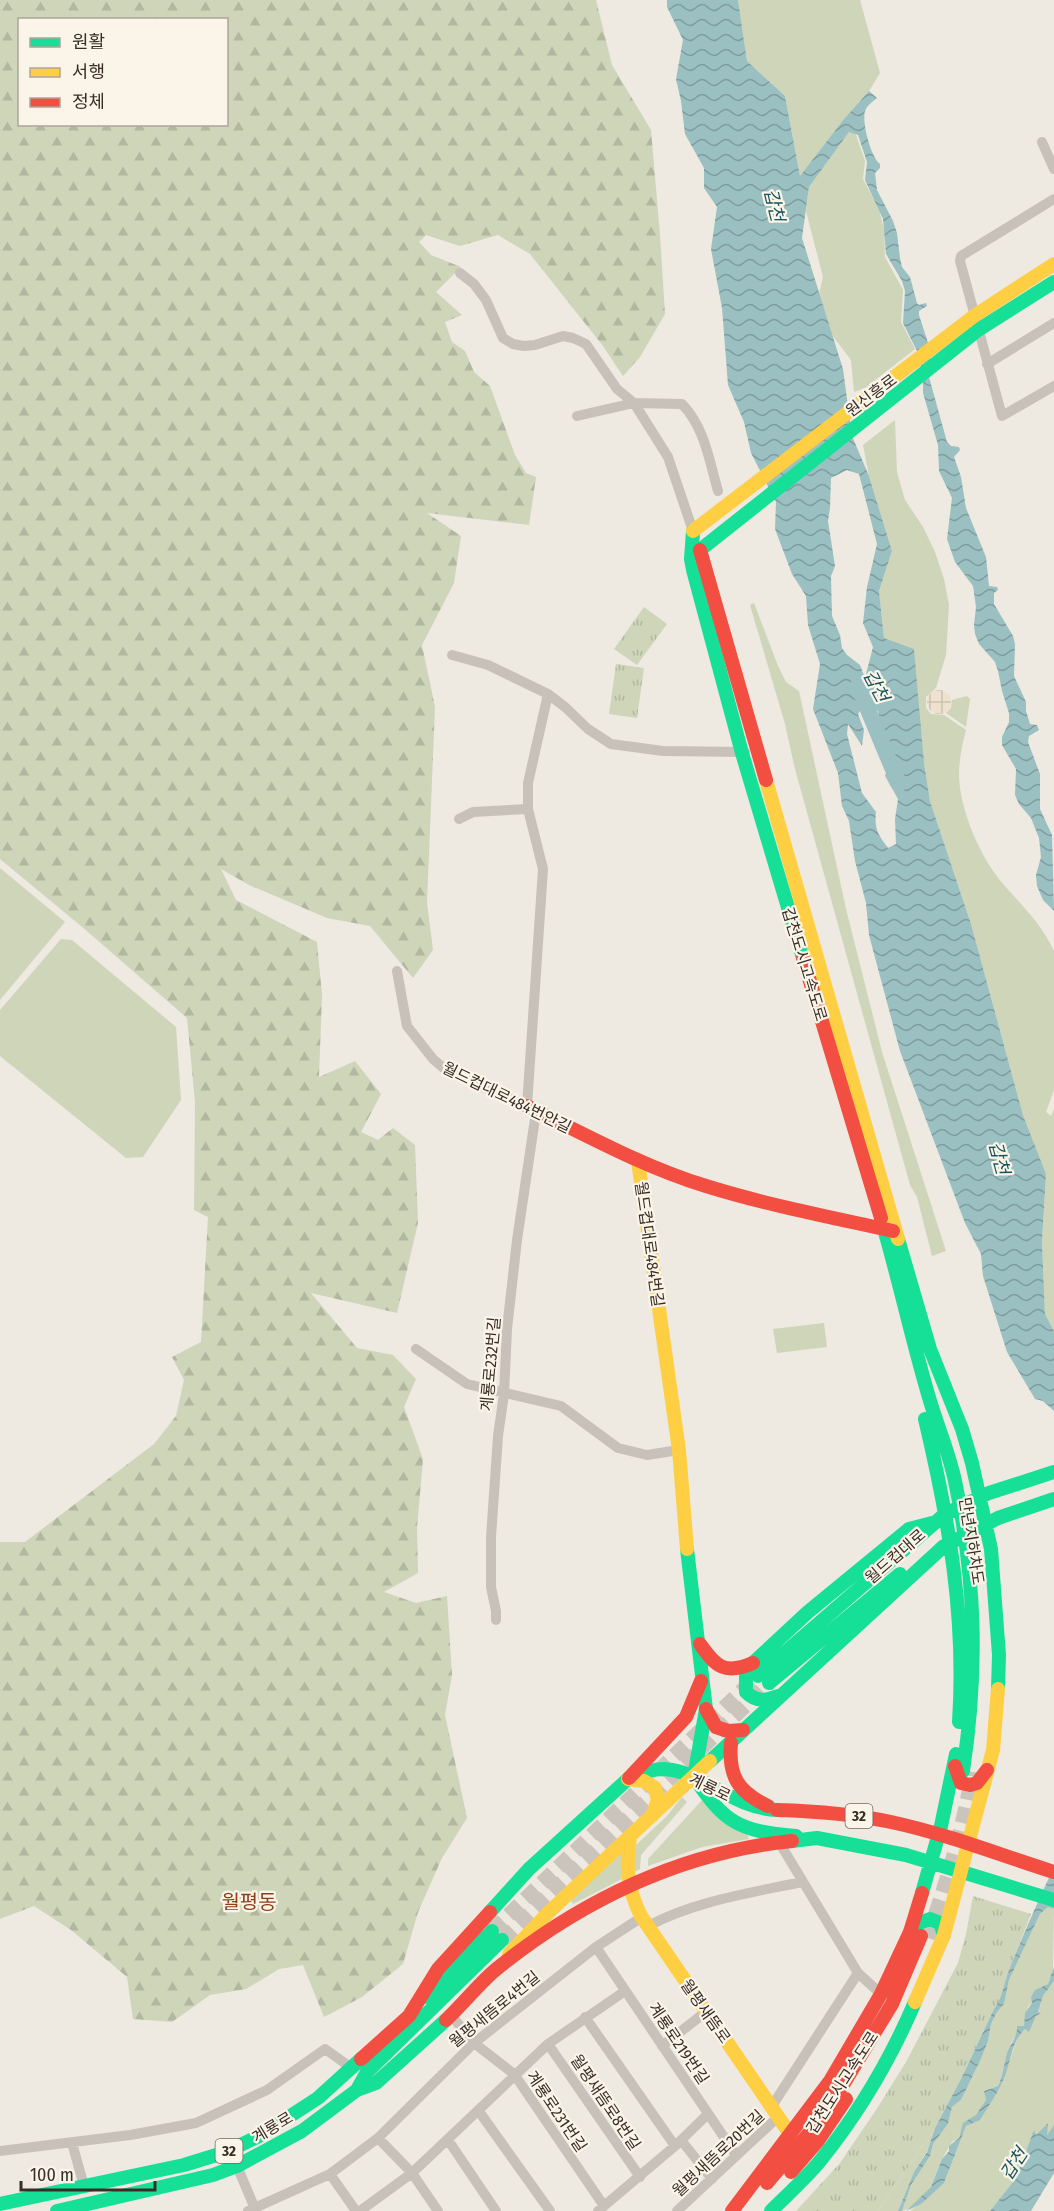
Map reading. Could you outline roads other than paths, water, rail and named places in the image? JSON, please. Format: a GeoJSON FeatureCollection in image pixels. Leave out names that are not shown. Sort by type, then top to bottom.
{"type":"FeatureCollection","features":[{"type":"Feature","properties":{"kind":"main road","name":"원신흥로"},"geometry":{"type":"LineString","coordinates":[[693,531],[1054,264]]}},
{"type":"Feature","properties":{"kind":"main road","name":"원신흥로"},"geometry":{"type":"LineString","coordinates":[[700,550],[976,323],[1054,282]]}},
{"type":"Feature","properties":{"kind":"main road","name":"갑천도시고속도로"},"geometry":{"type":"LineString","coordinates":[[693,531],[691,559],[693,570],[742,753],[890,1230],[930,1349]]}},
{"type":"Feature","properties":{"kind":"main road","name":"갑천도시고속도로"},"geometry":{"type":"LineString","coordinates":[[700,550],[758,750],[890,1230],[928,1395]]}},
{"type":"Feature","properties":{"kind":"main road","name":"월드컵대로484번안길"},"geometry":{"type":"LineString","coordinates":[[531,1109],[638,1161]]}},
{"type":"Feature","properties":{"kind":"main road","name":"월드컵대로484번길"},"geometry":{"type":"LineString","coordinates":[[694,1777],[706,1709],[687,1547],[679,1450],[638,1161],[721,1192],[890,1230]]}},
{"type":"Feature","properties":{"kind":"main road"},"geometry":{"type":"LineString","coordinates":[[771,2211],[819,2162],[860,2104],[902,2032],[944,1935],[993,1749],[998,1703],[999,1655],[991,1549],[962,1429],[930,1349]]}},
{"type":"Feature","properties":{"kind":"main road","name":"만년지하차도"},"geometry":{"type":"LineString","coordinates":[[930,1349],[932,1369],[961,1477],[978,1559],[983,1668],[980,1727],[964,1770]]}},
{"type":"Feature","properties":{"kind":"main road","name":"만년지하차도"},"geometry":{"type":"LineString","coordinates":[[928,1395],[955,1479],[971,1585],[974,1662],[964,1770]]}},
{"type":"Feature","properties":{"kind":"main road","name":"월드컵대로"},"geometry":{"type":"LineString","coordinates":[[760,1674],[808,1612],[909,1529],[932,1523],[951,1510],[989,1493],[1054,1472]]}},
{"type":"Feature","properties":{"kind":"main road","name":"월드컵대로"},"geometry":{"type":"LineString","coordinates":[[760,1674],[858,1607],[926,1554],[998,1518],[1054,1499]]}},
{"type":"Feature","properties":{"kind":"main road"},"geometry":{"type":"LineString","coordinates":[[357,2090],[376,2083],[451,2015],[531,1929],[944,1546]]}},
{"type":"Feature","properties":{"kind":"main road"},"geometry":{"type":"LineString","coordinates":[[698,1642],[717,1666],[728,1671],[738,1670],[760,1674]]}},
{"type":"Feature","properties":{"kind":"main road"},"geometry":{"type":"LineString","coordinates":[[760,1674],[746,1673],[748,1696],[759,1701],[781,1695]]}},
{"type":"Feature","properties":{"kind":"main road"},"geometry":{"type":"LineString","coordinates":[[648,1821],[658,1804],[657,1792],[650,1783],[632,1779],[686,1717],[702,1676]]}},
{"type":"Feature","properties":{"kind":"main road"},"geometry":{"type":"LineString","coordinates":[[706,1709],[716,1727],[728,1731],[743,1730]]}},
{"type":"Feature","properties":{"kind":"main road"},"geometry":{"type":"LineString","coordinates":[[731,1743],[730,1765],[742,1791],[755,1800],[777,1809]]}},
{"type":"Feature","properties":{"kind":"main road"},"geometry":{"type":"LineString","coordinates":[[964,1770],[961,1783],[967,1786],[977,1783],[988,1767]]}},
{"type":"Feature","properties":{"kind":"main road"},"geometry":{"type":"LineString","coordinates":[[732,2211],[770,2164],[830,2081],[881,1994],[920,1935],[939,1835],[964,1770]]}},
{"type":"Feature","properties":{"kind":"main road","name":"계룡로"},"geometry":{"type":"LineString","coordinates":[[57,2211],[226,2152],[261,2135],[308,2105],[353,2069],[409,2016],[438,1969],[529,1869],[640,1772],[674,1771],[694,1777],[751,1806],[841,1813],[906,1825],[1054,1872]]}},
{"type":"Feature","properties":{"kind":"main road"},"geometry":{"type":"LineString","coordinates":[[694,1777],[713,1805],[730,1821],[752,1831],[846,1842],[961,1871],[1054,1900]]}},
{"type":"Feature","properties":{"kind":"main road"},"geometry":{"type":"LineString","coordinates":[[939,1835],[946,1857],[948,1874],[944,1935]]}},
{"type":"Feature","properties":{"kind":"main road"},"geometry":{"type":"LineString","coordinates":[[628,1885],[626,1862],[630,1838]]}},
{"type":"Feature","properties":{"kind":"main road"},"geometry":{"type":"LineString","coordinates":[[492,1973],[539,1936],[628,1885],[682,1864],[723,1852],[817,1838]]}},
{"type":"Feature","properties":{"kind":"main road","name":"월평새뜸로"},"geometry":{"type":"LineString","coordinates":[[628,1885],[633,1902],[645,1921],[790,2134]]}},
{"type":"Feature","properties":{"kind":"main road"},"geometry":{"type":"LineString","coordinates":[[920,1935],[919,1923],[930,1919],[940,1923],[944,1935]]}},
{"type":"Feature","properties":{"kind":"main road"},"geometry":{"type":"LineString","coordinates":[[357,2090],[366,2072],[497,1935],[468,1953],[409,2016]]}},
{"type":"Feature","properties":{"kind":"main road","name":"갑천도시고속도로"},"geometry":{"type":"LineString","coordinates":[[738,2211],[782,2167],[844,2083],[892,2004],[920,1935]]}},
{"type":"Feature","properties":{"kind":"main road","name":"갑천도시고속도로"},"geometry":{"type":"LineString","coordinates":[[758,2211],[817,2142],[852,2092],[894,2017],[920,1935]]}},
{"type":"Feature","properties":{"kind":"main road","name":"계룡로"},"geometry":{"type":"LineString","coordinates":[[0,2204],[89,2198],[213,2175],[237,2166],[302,2131],[357,2090]]}},
{"type":"Feature","properties":{"kind":"street"},"geometry":{"type":"LineString","coordinates":[[1042,142],[1054,169]]}},
{"type":"Feature","properties":{"kind":"street"},"geometry":{"type":"LineString","coordinates":[[1054,199],[961,256],[960,261],[1002,416],[1054,386]]}},
{"type":"Feature","properties":{"kind":"street"},"geometry":{"type":"LineString","coordinates":[[460,273],[486,300],[503,338],[513,344],[535,345],[563,336],[586,344],[617,389],[634,403],[668,457],[700,550]]}},
{"type":"Feature","properties":{"kind":"street"},"geometry":{"type":"LineString","coordinates":[[987,364],[1054,323]]}},
{"type":"Feature","properties":{"kind":"street"},"geometry":{"type":"LineString","coordinates":[[577,416],[634,403],[682,404],[702,432],[718,491]]}},
{"type":"Feature","properties":{"kind":"street"},"geometry":{"type":"LineString","coordinates":[[452,655],[488,665],[548,694],[588,729],[611,744],[663,750],[742,753],[758,750]]}},
{"type":"Feature","properties":{"kind":"street","name":"계룡로232번길"},"geometry":{"type":"LineString","coordinates":[[496,1620],[490,1587],[491,1537],[498,1436],[504,1394],[507,1329],[531,1109],[543,869],[528,809],[528,783],[548,694]]}},
{"type":"Feature","properties":{"kind":"street"},"geometry":{"type":"LineString","coordinates":[[459,819],[473,812],[528,809]]}},
{"type":"Feature","properties":{"kind":"street","name":"월드컵대로484번안길"},"geometry":{"type":"LineString","coordinates":[[397,971],[407,1026],[433,1059],[447,1071],[531,1109]]}},
{"type":"Feature","properties":{"kind":"street"},"geometry":{"type":"LineString","coordinates":[[416,1349],[467,1384],[561,1406],[618,1448],[647,1455],[679,1450]]}},
{"type":"Feature","properties":{"kind":"street"},"geometry":{"type":"LineString","coordinates":[[778,1842],[858,1973],[881,1994]]}},
{"type":"Feature","properties":{"kind":"street","name":"월평새뜸로4번길"},"geometry":{"type":"LineString","coordinates":[[253,2210],[330,2174],[378,2138],[474,2043],[596,1947],[645,1921],[729,1897],[802,1882]]}},
{"type":"Feature","properties":{"kind":"street","name":"계룡로219번길"},"geometry":{"type":"LineString","coordinates":[[596,1947],[736,2155]]}},
{"type":"Feature","properties":{"kind":"street","name":"월평새뜸로20번길"},"geometry":{"type":"LineString","coordinates":[[677,2211],[712,2180],[775,2112],[858,1973]]}},
{"type":"Feature","properties":{"kind":"street"},"geometry":{"type":"LineString","coordinates":[[360,2211],[412,2173],[514,2074],[549,2044],[625,1991]]}},
{"type":"Feature","properties":{"kind":"street"},"geometry":{"type":"LineString","coordinates":[[662,2046],[707,2011]]}},
{"type":"Feature","properties":{"kind":"street","name":"계룡로231번길"},"geometry":{"type":"LineString","coordinates":[[451,2015],[474,2043],[514,2074],[601,2209]]}},
{"type":"Feature","properties":{"kind":"street","name":"월평새뜸로8번길"},"geometry":{"type":"LineString","coordinates":[[585,2017],[678,2143],[712,2180]]}},
{"type":"Feature","properties":{"kind":"street","name":"월평새뜸로8번길"},"geometry":{"type":"LineString","coordinates":[[549,2044],[640,2177]]}},
{"type":"Feature","properties":{"kind":"street"},"geometry":{"type":"LineString","coordinates":[[0,2151],[130,2135],[196,2122],[267,2090],[325,2049],[353,2069]]}},
{"type":"Feature","properties":{"kind":"street"},"geometry":{"type":"LineString","coordinates":[[478,2110],[550,2211]]}},
{"type":"Feature","properties":{"kind":"street"},"geometry":{"type":"LineString","coordinates":[[601,2209],[640,2177],[708,2114]]}},
{"type":"Feature","properties":{"kind":"street"},"geometry":{"type":"LineString","coordinates":[[378,2138],[412,2173],[438,2211]]}},
{"type":"Feature","properties":{"kind":"street"},"geometry":{"type":"LineString","coordinates":[[448,2140],[496,2211]]}},
{"type":"Feature","properties":{"kind":"street"},"geometry":{"type":"LineString","coordinates":[[72,2143],[89,2198]]}},
{"type":"Feature","properties":{"kind":"street"},"geometry":{"type":"LineString","coordinates":[[237,2166],[253,2210]]}},
{"type":"Feature","properties":{"kind":"street"},"geometry":{"type":"LineString","coordinates":[[330,2174],[356,2211]]}},
{"type":"Feature","properties":{"kind":"water"},"geometry":{"type":"Polygon","coordinates":[[[667,0],[738,0],[747,61],[785,96],[800,176],[869,91],[877,98],[866,109],[864,121],[870,146],[880,164],[880,168],[875,173],[877,190],[893,221],[902,267],[910,277],[917,303],[919,305],[926,303],[927,306],[919,311],[919,315],[931,352],[929,377],[947,442],[951,446],[959,447],[960,450],[954,457],[961,477],[966,508],[986,557],[989,586],[997,587],[998,590],[994,593],[994,604],[1013,636],[1014,676],[1026,702],[1030,724],[1037,725],[1039,730],[1029,736],[1028,742],[1040,774],[1040,809],[1052,835],[1054,911],[1043,900],[1037,886],[1036,875],[1041,857],[1039,838],[1031,818],[1019,804],[1015,795],[1016,769],[1002,745],[1002,737],[1009,722],[1009,713],[998,671],[995,662],[979,644],[975,634],[976,607],[973,586],[955,562],[947,539],[952,498],[939,471],[938,445],[923,393],[923,374],[917,351],[903,323],[905,291],[902,281],[886,254],[883,219],[865,180],[867,162],[858,135],[849,132],[809,187],[802,238],[843,369],[852,436],[869,476],[892,551],[879,591],[884,638],[914,649],[924,763],[930,801],[971,924],[1023,1115],[1046,1174],[1042,1242],[1045,1314],[1054,1331],[1054,1411],[1043,1401],[1035,1399],[1007,1352],[983,1276],[981,1254],[965,1223],[900,1051],[869,935],[866,903],[855,861],[849,821],[842,806],[838,773],[813,709],[820,664],[808,625],[806,596],[792,574],[775,529],[776,502],[751,453],[744,422],[728,385],[722,308],[711,249],[717,207],[704,188],[704,168],[685,134],[676,79],[683,40],[667,7],[667,0]],[[847,470],[831,478],[828,521],[835,566],[831,576],[832,616],[840,635],[842,648],[860,665],[865,678],[873,647],[863,623],[867,587],[877,544],[859,474],[847,470]],[[864,704],[858,714],[864,730],[862,746],[848,724],[847,734],[862,793],[876,812],[878,831],[888,848],[896,844],[895,819],[898,799],[885,776],[894,756],[882,728],[878,711],[864,704]]]}},
{"type":"Feature","properties":{"kind":"water"},"geometry":{"type":"Polygon","coordinates":[[[1054,1867],[1054,1909],[1048,1907],[1040,1914],[1009,1980],[1004,2004],[991,2024],[981,2059],[961,2100],[952,2107],[948,2124],[933,2144],[930,2156],[911,2185],[902,2211],[898,2211],[914,2172],[927,2152],[935,2128],[1000,1999],[1014,1957],[1054,1867]]]}},
{"type":"Feature","properties":{"kind":"water"},"geometry":{"type":"Polygon","coordinates":[[[1054,1967],[1054,1981],[1043,1996],[1038,2012],[1041,2013],[1036,2016],[1029,2032],[1025,2029],[1017,2039],[1004,2079],[980,2120],[966,2126],[944,2183],[921,2204],[906,2211],[931,2187],[942,2159],[949,2151],[949,2146],[959,2138],[963,2123],[976,2115],[986,2100],[984,2091],[998,2086],[1017,2026],[1024,2026],[1025,2013],[1032,2003],[1031,1997],[1035,1990],[1048,1984],[1054,1967]]]}},
{"type":"Feature","properties":{"kind":"water"},"geometry":{"type":"Polygon","coordinates":[[[1048,2123],[1047,2135],[1054,2125],[1054,2173],[1031,2211],[990,2211],[1016,2178],[1034,2130],[1036,2135],[1048,2123]]]}},
{"type":"Feature","properties":{"kind":"waterway","name":"갑천"},"geometry":{"type":"LineString","coordinates":[[858,686],[899,784]]}},
{"type":"Feature","properties":{"kind":"tunnel"},"geometry":{"type":"LineString","coordinates":[[492,1931],[753,1680]]}},
{"type":"Feature","properties":{"kind":"tunnel"},"geometry":{"type":"LineString","coordinates":[[502,1940],[769,1683]]}},
{"type":"Feature","properties":{"kind":"tunnel"},"geometry":{"type":"LineString","coordinates":[[928,1938],[954,1856],[973,1772]]}},
{"type":"Feature","properties":{"kind":"district","name":"월평동"},"geometry":{"type":"Point","coordinates":[249,1902]}}]}
